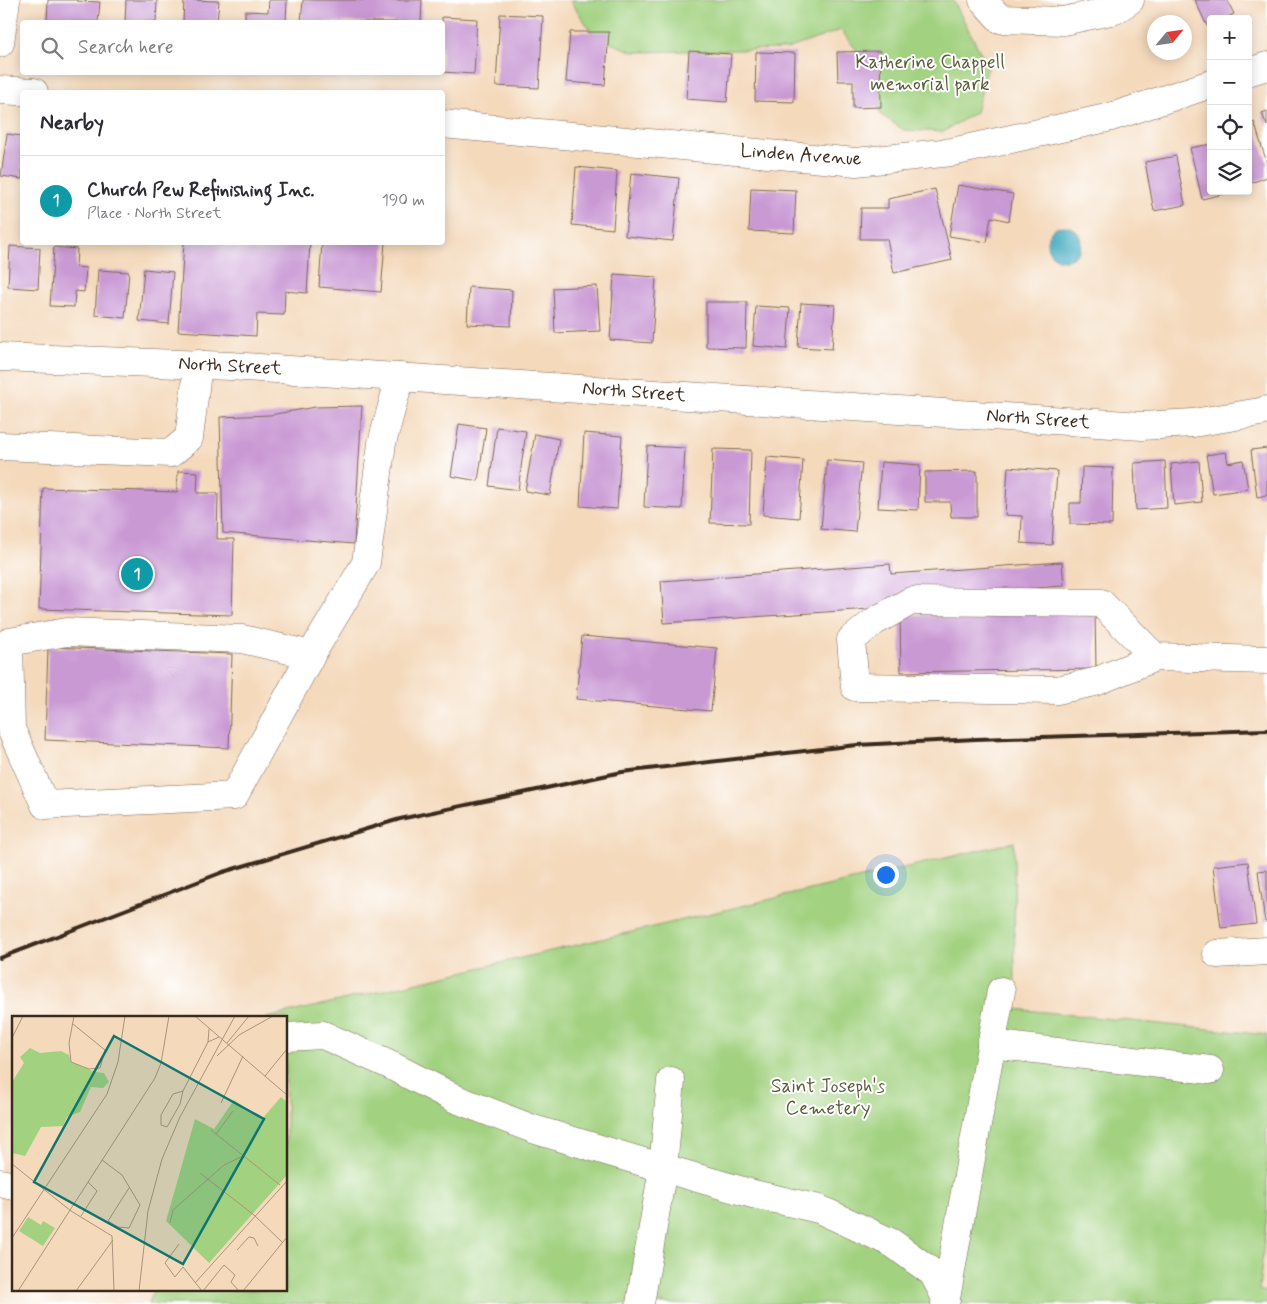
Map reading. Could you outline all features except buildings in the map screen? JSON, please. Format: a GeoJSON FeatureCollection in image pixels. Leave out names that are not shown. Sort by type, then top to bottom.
{"type":"FeatureCollection","features":[{"type":"Feature","properties":{"kind":"main road"},"geometry":{"type":"LineString","coordinates":[[0,43],[6,0]]}},
{"type":"Feature","properties":{"kind":"main road"},"geometry":{"type":"LineString","coordinates":[[983,0],[1000,19],[1063,22],[1115,10],[1130,0]]}},
{"type":"Feature","properties":{"kind":"main road"},"geometry":{"type":"LineString","coordinates":[[1252,71],[1267,66]]}},
{"type":"Feature","properties":{"kind":"main road","name":"Linden Avenue"},"geometry":{"type":"LineString","coordinates":[[445,124],[856,162],[952,152],[1111,117],[1207,85]]}},
{"type":"Feature","properties":{"kind":"main road"},"geometry":{"type":"LineString","coordinates":[[0,90],[20,91]]}},
{"type":"Feature","properties":{"kind":"main road","name":"North Street"},"geometry":{"type":"LineString","coordinates":[[0,357],[198,364],[1142,426],[1193,423],[1267,410]]}},
{"type":"Feature","properties":{"kind":"main road"},"geometry":{"type":"LineString","coordinates":[[0,446],[171,453],[189,438],[198,364]]}},
{"type":"Feature","properties":{"kind":"main road"},"geometry":{"type":"LineString","coordinates":[[311,655],[242,639],[67,632],[10,642],[11,729],[45,804],[234,796],[311,655],[366,563],[382,443],[400,377]]}},
{"type":"Feature","properties":{"kind":"main road"},"geometry":{"type":"LineString","coordinates":[[1156,657],[1101,603],[911,601],[875,621],[851,640],[855,687],[1057,690],[1096,682],[1156,657],[1267,660]]}},
{"type":"Feature","properties":{"kind":"main road"},"geometry":{"type":"LineString","coordinates":[[1217,954],[1267,952]]}},
{"type":"Feature","properties":{"kind":"main road"},"geometry":{"type":"LineString","coordinates":[[946,1301],[1001,990]]}},
{"type":"Feature","properties":{"kind":"main road"},"geometry":{"type":"LineString","coordinates":[[288,1036],[323,1035],[390,1065],[465,1103],[533,1129],[753,1194],[819,1209],[892,1243],[933,1273],[946,1301]]}},
{"type":"Feature","properties":{"kind":"main road"},"geometry":{"type":"LineString","coordinates":[[992,1044],[1210,1070]]}},
{"type":"Feature","properties":{"kind":"main road"},"geometry":{"type":"LineString","coordinates":[[640,1304],[663,1168],[671,1081]]}},
{"type":"Feature","properties":{"kind":"green space","name":"Katherine Chappell memorial park"},"geometry":{"type":"Polygon","coordinates":[[[570,0],[953,0],[988,67],[976,112],[943,132],[904,130],[880,114],[875,74],[841,30],[787,49],[634,52],[595,37],[570,0]]]}},
{"type":"Feature","properties":{"kind":"green space","name":"Saint Joseph's Cemetery"},"geometry":{"type":"Polygon","coordinates":[[[1014,842],[1015,1009],[1267,1035],[1267,1214],[1259,1290],[1267,1292],[1267,1304],[149,1304],[152,1292],[288,1292],[288,1016],[274,1016],[1014,842]]]}},
{"type":"Feature","properties":{"kind":"water"},"geometry":{"type":"Polygon","coordinates":[[[1064,226],[1076,231],[1081,243],[1076,255],[1064,260],[1052,255],[1047,243],[1052,231],[1064,226]]]}},
{"type":"Feature","properties":{"kind":"railway"},"geometry":{"type":"LineString","coordinates":[[0,958],[223,872],[400,819],[622,772],[857,745],[976,739],[1267,730]]}},
{"type":"Feature","properties":{"kind":"place","name":"Church Pew Refinishing Inc."},"geometry":{"type":"Point","coordinates":[137,574]}}]}
